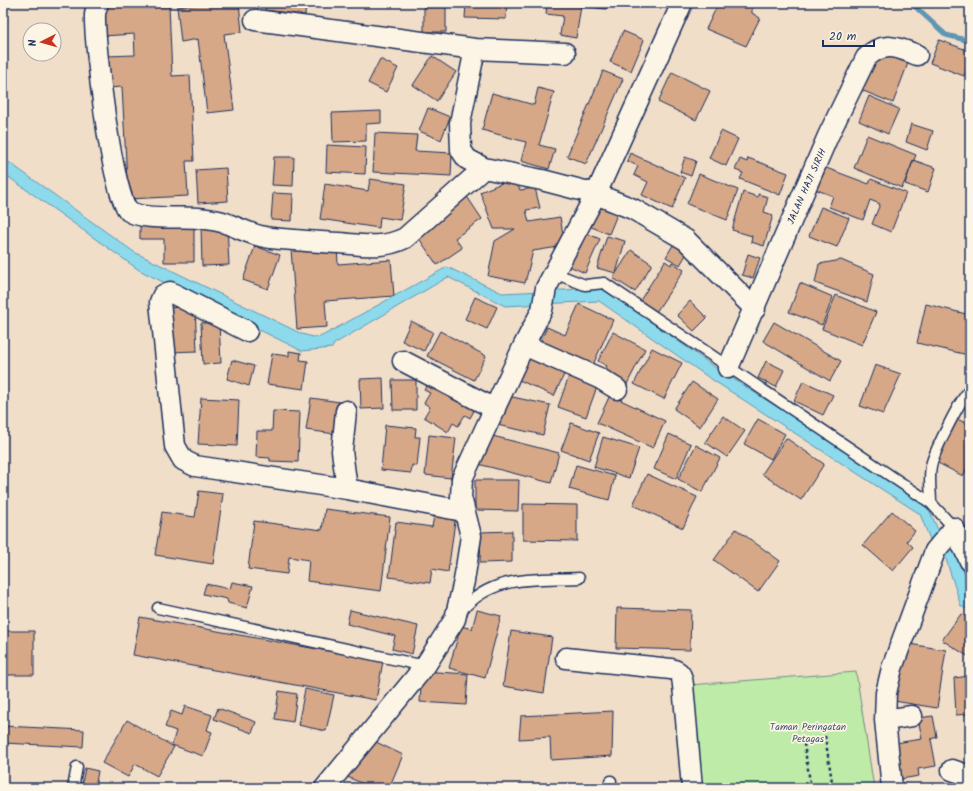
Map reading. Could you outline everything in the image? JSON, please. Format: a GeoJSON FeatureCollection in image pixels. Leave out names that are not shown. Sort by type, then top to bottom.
{"type":"FeatureCollection","features":[{"type":"Feature","properties":{"kind":"street"},"geometry":{"type":"LineString","coordinates":[[98,3],[95,14],[100,82],[114,164],[121,199],[129,211],[140,216],[214,220],[227,223],[247,233],[264,237],[359,246],[383,246],[406,238],[484,168]]}},
{"type":"Feature","properties":{"kind":"street"},"geometry":{"type":"LineString","coordinates":[[325,788],[425,666],[455,619],[464,581],[471,536],[469,524],[463,511],[461,497],[462,479],[524,345],[542,310],[550,280],[596,194],[682,3]]}},
{"type":"Feature","properties":{"kind":"street"},"geometry":{"type":"LineString","coordinates":[[255,20],[475,49],[565,52]]}},
{"type":"Feature","properties":{"kind":"street","name":"JALAN HAJI SIRIH"},"geometry":{"type":"LineString","coordinates":[[728,368],[755,309],[828,136],[866,58],[871,52],[879,48],[896,46],[918,55]]}},
{"type":"Feature","properties":{"kind":"street"},"geometry":{"type":"LineString","coordinates":[[475,49],[460,123],[460,150],[467,158],[484,168],[542,180],[596,194],[633,209],[686,240],[755,309]]}},
{"type":"Feature","properties":{"kind":"street"},"geometry":{"type":"LineString","coordinates":[[247,331],[170,292],[163,294],[160,302],[176,446],[183,460],[195,466],[347,489],[463,511]]}},
{"type":"Feature","properties":{"kind":"street"},"geometry":{"type":"LineString","coordinates":[[524,345],[599,378],[617,389]]}},
{"type":"Feature","properties":{"kind":"street"},"geometry":{"type":"LineString","coordinates":[[403,361],[495,409]]}},
{"type":"Feature","properties":{"kind":"street"},"geometry":{"type":"LineString","coordinates":[[346,411],[342,451],[347,489]]}},
{"type":"Feature","properties":{"kind":"street"},"geometry":{"type":"LineString","coordinates":[[892,788],[885,720],[886,693],[892,668],[935,551],[954,528],[970,561]]}},
{"type":"Feature","properties":{"kind":"street"},"geometry":{"type":"LineString","coordinates":[[566,658],[671,668],[678,671],[682,677],[683,685],[692,788]]}},
{"type":"Feature","properties":{"kind":"street"},"geometry":{"type":"LineString","coordinates":[[885,720],[912,716]]}},
{"type":"Feature","properties":{"kind":"lane"},"geometry":{"type":"LineString","coordinates":[[550,280],[585,285],[604,284],[931,503],[954,528]]}},
{"type":"Feature","properties":{"kind":"lane"},"geometry":{"type":"LineString","coordinates":[[931,503],[930,479],[932,463],[962,400],[970,390]]}},
{"type":"Feature","properties":{"kind":"lane"},"geometry":{"type":"LineString","coordinates":[[455,619],[471,599],[489,588],[512,581],[579,578]]}},
{"type":"Feature","properties":{"kind":"lane"},"geometry":{"type":"LineString","coordinates":[[158,608],[425,666]]}},
{"type":"Feature","properties":{"kind":"lane"},"geometry":{"type":"LineString","coordinates":[[73,788],[77,767]]}},
{"type":"Feature","properties":{"kind":"path"},"geometry":{"type":"LineString","coordinates":[[826,736],[832,788]]}},
{"type":"Feature","properties":{"kind":"path"},"geometry":{"type":"LineString","coordinates":[[803,738],[811,788]]}},
{"type":"Feature","properties":{"kind":"green space","name":"Taman Peringatan Petagas"},"geometry":{"type":"Polygon","coordinates":[[[856,672],[874,788],[703,788],[689,685],[856,672]]]}},
{"type":"Feature","properties":{"kind":"water"},"geometry":{"type":"Polygon","coordinates":[[[3,158],[134,252],[302,334],[313,337],[322,336],[447,267],[502,293],[604,288],[713,366],[926,502],[938,530],[953,541],[970,589],[970,611],[961,606],[943,550],[931,542],[920,514],[708,377],[599,301],[505,306],[448,277],[334,344],[332,348],[302,351],[139,270],[3,173],[3,158]]]}},
{"type":"Feature","properties":{"kind":"building"},"geometry":{"type":"Polygon","coordinates":[[[101,3],[154,3],[154,7],[169,6],[172,76],[190,75],[194,161],[186,161],[188,196],[128,199],[122,87],[108,88],[106,56],[135,55],[134,34],[103,36],[101,3]]]}},
{"type":"Feature","properties":{"kind":"building"},"geometry":{"type":"Polygon","coordinates":[[[208,3],[239,3],[242,32],[224,34],[234,110],[207,113],[198,39],[181,42],[177,7],[208,3]]]}},
{"type":"Feature","properties":{"kind":"building"},"geometry":{"type":"Polygon","coordinates":[[[266,3],[306,3],[305,15],[265,10],[266,3]]]}},
{"type":"Feature","properties":{"kind":"building"},"geometry":{"type":"Polygon","coordinates":[[[466,3],[507,3],[506,19],[465,18],[466,3]]]}},
{"type":"Feature","properties":{"kind":"building"},"geometry":{"type":"Polygon","coordinates":[[[547,3],[607,3],[606,9],[581,6],[576,38],[560,35],[563,16],[546,14],[547,3]]]}},
{"type":"Feature","properties":{"kind":"building"},"geometry":{"type":"Polygon","coordinates":[[[710,3],[746,3],[752,6],[752,13],[760,18],[746,46],[706,29],[717,6],[710,3]]]}},
{"type":"Feature","properties":{"kind":"building"},"geometry":{"type":"Polygon","coordinates":[[[424,7],[446,7],[446,32],[424,32],[424,7]]]}},
{"type":"Feature","properties":{"kind":"building"},"geometry":{"type":"Polygon","coordinates":[[[623,31],[644,40],[631,71],[610,62],[623,31]]]}},
{"type":"Feature","properties":{"kind":"building"},"geometry":{"type":"Polygon","coordinates":[[[939,40],[970,51],[970,59],[964,76],[930,63],[939,40]]]}},
{"type":"Feature","properties":{"kind":"building"},"geometry":{"type":"Polygon","coordinates":[[[876,51],[908,63],[893,103],[861,90],[876,51]]]}},
{"type":"Feature","properties":{"kind":"building"},"geometry":{"type":"Polygon","coordinates":[[[432,56],[456,72],[437,101],[413,85],[432,56]]]}},
{"type":"Feature","properties":{"kind":"building"},"geometry":{"type":"Polygon","coordinates":[[[380,59],[398,68],[386,92],[368,83],[380,59]]]}},
{"type":"Feature","properties":{"kind":"building"},"geometry":{"type":"Polygon","coordinates":[[[603,71],[623,79],[586,164],[567,156],[603,71]]]}},
{"type":"Feature","properties":{"kind":"building"},"geometry":{"type":"Polygon","coordinates":[[[672,72],[710,91],[696,120],[658,102],[672,72]]]}},
{"type":"Feature","properties":{"kind":"building"},"geometry":{"type":"Polygon","coordinates":[[[538,88],[554,92],[539,145],[555,149],[549,169],[521,161],[526,142],[482,130],[492,93],[534,105],[538,88]]]}},
{"type":"Feature","properties":{"kind":"building"},"geometry":{"type":"Polygon","coordinates":[[[869,96],[899,109],[888,134],[859,121],[869,96]]]}},
{"type":"Feature","properties":{"kind":"building"},"geometry":{"type":"Polygon","coordinates":[[[428,108],[450,117],[441,140],[419,131],[428,108]]]}},
{"type":"Feature","properties":{"kind":"building"},"geometry":{"type":"Polygon","coordinates":[[[381,111],[381,123],[366,124],[366,141],[333,142],[332,113],[381,111]]]}},
{"type":"Feature","properties":{"kind":"building"},"geometry":{"type":"Polygon","coordinates":[[[911,124],[933,131],[927,150],[906,142],[911,124]]]}},
{"type":"Feature","properties":{"kind":"building"},"geometry":{"type":"Polygon","coordinates":[[[721,131],[738,139],[726,166],[709,158],[721,131]]]}},
{"type":"Feature","properties":{"kind":"building"},"geometry":{"type":"Polygon","coordinates":[[[375,133],[417,135],[415,151],[452,153],[451,176],[373,172],[375,133]]]}},
{"type":"Feature","properties":{"kind":"building"},"geometry":{"type":"Polygon","coordinates":[[[867,135],[916,155],[902,188],[854,168],[867,135]]]}},
{"type":"Feature","properties":{"kind":"building"},"geometry":{"type":"Polygon","coordinates":[[[327,145],[366,147],[365,174],[326,172],[327,145]]]}},
{"type":"Feature","properties":{"kind":"building"},"geometry":{"type":"Polygon","coordinates":[[[630,153],[685,178],[672,209],[642,195],[648,182],[634,175],[638,166],[627,161],[630,153]]]}},
{"type":"Feature","properties":{"kind":"building"},"geometry":{"type":"Polygon","coordinates":[[[274,157],[294,157],[293,186],[272,185],[274,157]]]}},
{"type":"Feature","properties":{"kind":"building"},"geometry":{"type":"Polygon","coordinates":[[[685,157],[696,161],[691,176],[680,172],[685,157]]]}},
{"type":"Feature","properties":{"kind":"building"},"geometry":{"type":"Polygon","coordinates":[[[748,158],[788,173],[780,195],[740,179],[743,173],[735,170],[740,159],[747,162],[748,158]]]}},
{"type":"Feature","properties":{"kind":"building"},"geometry":{"type":"Polygon","coordinates":[[[913,160],[936,168],[928,192],[905,184],[913,160]]]}},
{"type":"Feature","properties":{"kind":"building"},"geometry":{"type":"Polygon","coordinates":[[[821,166],[869,184],[871,179],[906,193],[891,232],[872,224],[880,204],[870,200],[863,220],[829,207],[833,196],[812,188],[821,166]]]}},
{"type":"Feature","properties":{"kind":"building"},"geometry":{"type":"Polygon","coordinates":[[[226,168],[228,201],[198,203],[196,170],[226,168]]]}},
{"type":"Feature","properties":{"kind":"building"},"geometry":{"type":"Polygon","coordinates":[[[699,174],[738,190],[727,220],[687,204],[699,174]]]}},
{"type":"Feature","properties":{"kind":"building"},"geometry":{"type":"Polygon","coordinates":[[[514,178],[520,190],[535,188],[540,208],[526,210],[529,222],[560,217],[565,246],[533,251],[525,283],[488,276],[495,241],[515,229],[494,229],[480,192],[514,178]]]}},
{"type":"Feature","properties":{"kind":"building"},"geometry":{"type":"Polygon","coordinates":[[[370,179],[406,184],[400,220],[380,217],[379,228],[320,219],[325,184],[368,191],[370,179]]]}},
{"type":"Feature","properties":{"kind":"building"},"geometry":{"type":"Polygon","coordinates":[[[743,192],[758,197],[758,194],[768,197],[764,212],[773,215],[764,246],[751,242],[752,236],[732,230],[743,192]]]}},
{"type":"Feature","properties":{"kind":"building"},"geometry":{"type":"Polygon","coordinates":[[[273,193],[293,194],[292,221],[271,220],[273,193]]]}},
{"type":"Feature","properties":{"kind":"building"},"geometry":{"type":"Polygon","coordinates":[[[466,195],[482,219],[455,238],[462,248],[437,265],[414,231],[466,195]]]}},
{"type":"Feature","properties":{"kind":"building"},"geometry":{"type":"Polygon","coordinates":[[[600,198],[620,207],[609,234],[589,226],[600,198]]]}},
{"type":"Feature","properties":{"kind":"building"},"geometry":{"type":"Polygon","coordinates":[[[821,207],[849,218],[837,247],[809,236],[821,207]]]}},
{"type":"Feature","properties":{"kind":"building"},"geometry":{"type":"Polygon","coordinates":[[[140,218],[194,218],[194,262],[164,262],[164,239],[140,239],[140,218]]]}},
{"type":"Feature","properties":{"kind":"building"},"geometry":{"type":"Polygon","coordinates":[[[227,225],[229,265],[202,266],[201,226],[227,225]]]}},
{"type":"Feature","properties":{"kind":"building"},"geometry":{"type":"Polygon","coordinates":[[[581,231],[600,239],[585,273],[567,265],[581,231]]]}},
{"type":"Feature","properties":{"kind":"building"},"geometry":{"type":"Polygon","coordinates":[[[607,236],[625,241],[616,273],[597,268],[607,236]]]}},
{"type":"Feature","properties":{"kind":"building"},"geometry":{"type":"Polygon","coordinates":[[[673,245],[687,253],[680,265],[666,257],[673,245]]]}},
{"type":"Feature","properties":{"kind":"building"},"geometry":{"type":"Polygon","coordinates":[[[255,246],[280,255],[268,289],[243,280],[255,246]]]}},
{"type":"Feature","properties":{"kind":"building"},"geometry":{"type":"Polygon","coordinates":[[[337,246],[338,264],[391,260],[394,296],[325,301],[327,327],[297,329],[291,249],[337,246]]]}},
{"type":"Feature","properties":{"kind":"building"},"geometry":{"type":"Polygon","coordinates":[[[631,250],[652,264],[635,292],[613,278],[631,250]]]}},
{"type":"Feature","properties":{"kind":"building"},"geometry":{"type":"Polygon","coordinates":[[[748,254],[760,258],[753,278],[742,275],[748,254]]]}},
{"type":"Feature","properties":{"kind":"building"},"geometry":{"type":"Polygon","coordinates":[[[841,260],[874,274],[867,302],[815,283],[819,264],[841,260]]]}},
{"type":"Feature","properties":{"kind":"building"},"geometry":{"type":"Polygon","coordinates":[[[665,261],[671,265],[672,262],[684,270],[656,312],[639,302],[665,261]]]}},
{"type":"Feature","properties":{"kind":"building"},"geometry":{"type":"Polygon","coordinates":[[[800,283],[833,297],[822,325],[789,312],[800,283]]]}},
{"type":"Feature","properties":{"kind":"building"},"geometry":{"type":"Polygon","coordinates":[[[836,295],[876,312],[862,345],[822,329],[836,295]]]}},
{"type":"Feature","properties":{"kind":"building"},"geometry":{"type":"Polygon","coordinates":[[[475,297],[497,307],[487,329],[465,319],[475,297]]]}},
{"type":"Feature","properties":{"kind":"building"},"geometry":{"type":"Polygon","coordinates":[[[690,301],[707,318],[694,331],[677,315],[690,301]]]}},
{"type":"Feature","properties":{"kind":"building"},"geometry":{"type":"Polygon","coordinates":[[[579,304],[613,320],[592,367],[540,343],[547,327],[565,335],[579,304]]]}},
{"type":"Feature","properties":{"kind":"building"},"geometry":{"type":"Polygon","coordinates":[[[926,304],[970,315],[970,344],[968,355],[917,343],[926,304]]]}},
{"type":"Feature","properties":{"kind":"building"},"geometry":{"type":"Polygon","coordinates":[[[195,306],[197,351],[170,352],[168,308],[195,306]]]}},
{"type":"Feature","properties":{"kind":"building"},"geometry":{"type":"Polygon","coordinates":[[[411,321],[433,332],[424,351],[402,341],[411,321]]]}},
{"type":"Feature","properties":{"kind":"building"},"geometry":{"type":"Polygon","coordinates":[[[774,322],[841,361],[830,381],[763,341],[774,322]]]}},
{"type":"Feature","properties":{"kind":"building"},"geometry":{"type":"Polygon","coordinates":[[[201,323],[219,323],[221,363],[203,364],[201,323]]]}},
{"type":"Feature","properties":{"kind":"building"},"geometry":{"type":"Polygon","coordinates":[[[440,331],[486,356],[474,380],[427,356],[440,331]]]}},
{"type":"Feature","properties":{"kind":"building"},"geometry":{"type":"Polygon","coordinates":[[[613,332],[645,349],[625,388],[602,376],[607,366],[598,361],[613,332]]]}},
{"type":"Feature","properties":{"kind":"building"},"geometry":{"type":"Polygon","coordinates":[[[652,348],[682,363],[664,399],[634,384],[652,348]]]}},
{"type":"Feature","properties":{"kind":"building"},"geometry":{"type":"Polygon","coordinates":[[[289,351],[301,353],[300,360],[308,361],[304,389],[267,384],[272,354],[289,356],[289,351]]]}},
{"type":"Feature","properties":{"kind":"building"},"geometry":{"type":"Polygon","coordinates":[[[532,351],[568,366],[554,396],[519,380],[532,351]]]}},
{"type":"Feature","properties":{"kind":"building"},"geometry":{"type":"Polygon","coordinates":[[[232,360],[254,366],[249,386],[227,379],[232,360]]]}},
{"type":"Feature","properties":{"kind":"building"},"geometry":{"type":"Polygon","coordinates":[[[766,361],[784,370],[776,387],[758,378],[766,361]]]}},
{"type":"Feature","properties":{"kind":"building"},"geometry":{"type":"Polygon","coordinates":[[[875,365],[901,374],[883,414],[860,406],[875,365]]]}},
{"type":"Feature","properties":{"kind":"building"},"geometry":{"type":"Polygon","coordinates":[[[570,373],[598,384],[586,417],[558,407],[570,373]]]}},
{"type":"Feature","properties":{"kind":"building"},"geometry":{"type":"Polygon","coordinates":[[[383,378],[384,408],[361,409],[360,379],[383,378]]]}},
{"type":"Feature","properties":{"kind":"building"},"geometry":{"type":"Polygon","coordinates":[[[431,379],[476,407],[470,418],[465,415],[458,426],[453,423],[448,432],[424,417],[430,407],[424,403],[430,393],[424,390],[431,379]]]}},
{"type":"Feature","properties":{"kind":"building"},"geometry":{"type":"Polygon","coordinates":[[[392,380],[416,380],[416,410],[393,410],[392,380]]]}},
{"type":"Feature","properties":{"kind":"building"},"geometry":{"type":"Polygon","coordinates":[[[803,381],[833,395],[823,415],[794,401],[803,381]]]}},
{"type":"Feature","properties":{"kind":"building"},"geometry":{"type":"Polygon","coordinates":[[[692,382],[718,399],[700,427],[674,409],[692,382]]]}},
{"type":"Feature","properties":{"kind":"building"},"geometry":{"type":"Polygon","coordinates":[[[503,395],[550,405],[543,435],[497,425],[503,395]]]}},
{"type":"Feature","properties":{"kind":"building"},"geometry":{"type":"Polygon","coordinates":[[[610,395],[665,421],[653,448],[597,423],[610,395]]]}},
{"type":"Feature","properties":{"kind":"building"},"geometry":{"type":"Polygon","coordinates":[[[201,398],[239,400],[237,446],[198,444],[201,398]]]}},
{"type":"Feature","properties":{"kind":"building"},"geometry":{"type":"Polygon","coordinates":[[[311,398],[340,402],[335,434],[306,430],[311,398]]]}},
{"type":"Feature","properties":{"kind":"building"},"geometry":{"type":"Polygon","coordinates":[[[273,411],[300,412],[298,462],[270,461],[270,458],[256,457],[257,431],[272,431],[273,411]]]}},
{"type":"Feature","properties":{"kind":"building"},"geometry":{"type":"Polygon","coordinates":[[[723,416],[745,431],[727,457],[705,442],[723,416]]]}},
{"type":"Feature","properties":{"kind":"building"},"geometry":{"type":"Polygon","coordinates":[[[758,419],[785,434],[771,459],[744,444],[758,419]]]}},
{"type":"Feature","properties":{"kind":"building"},"geometry":{"type":"Polygon","coordinates":[[[957,419],[970,425],[970,462],[963,476],[936,462],[957,419]]]}},
{"type":"Feature","properties":{"kind":"building"},"geometry":{"type":"Polygon","coordinates":[[[571,423],[599,433],[589,460],[561,450],[571,423]]]}},
{"type":"Feature","properties":{"kind":"building"},"geometry":{"type":"Polygon","coordinates":[[[385,425],[416,428],[415,437],[420,437],[417,466],[412,465],[411,473],[381,470],[385,425]]]}},
{"type":"Feature","properties":{"kind":"building"},"geometry":{"type":"Polygon","coordinates":[[[485,434],[559,453],[551,483],[478,464],[485,434]]]}},
{"type":"Feature","properties":{"kind":"building"},"geometry":{"type":"Polygon","coordinates":[[[669,434],[691,444],[676,479],[654,469],[669,434]]]}},
{"type":"Feature","properties":{"kind":"building"},"geometry":{"type":"Polygon","coordinates":[[[429,435],[456,438],[451,478],[425,475],[429,435]]]}},
{"type":"Feature","properties":{"kind":"building"},"geometry":{"type":"Polygon","coordinates":[[[603,437],[639,448],[629,478],[594,467],[603,437]]]}},
{"type":"Feature","properties":{"kind":"building"},"geometry":{"type":"Polygon","coordinates":[[[786,438],[824,464],[801,500],[762,474],[786,438]]]}},
{"type":"Feature","properties":{"kind":"building"},"geometry":{"type":"Polygon","coordinates":[[[696,445],[720,458],[702,492],[678,479],[696,445]]]}},
{"type":"Feature","properties":{"kind":"building"},"geometry":{"type":"Polygon","coordinates":[[[576,465],[615,476],[609,500],[569,489],[576,465]]]}},
{"type":"Feature","properties":{"kind":"building"},"geometry":{"type":"Polygon","coordinates":[[[647,474],[697,497],[683,528],[633,505],[647,474]]]}},
{"type":"Feature","properties":{"kind":"building"},"geometry":{"type":"Polygon","coordinates":[[[475,480],[519,480],[518,511],[475,510],[475,480]]]}},
{"type":"Feature","properties":{"kind":"building"},"geometry":{"type":"Polygon","coordinates":[[[199,491],[223,494],[213,564],[155,555],[162,512],[195,517],[199,491]]]}},
{"type":"Feature","properties":{"kind":"building"},"geometry":{"type":"Polygon","coordinates":[[[523,504],[577,505],[577,541],[523,540],[523,504]]]}},
{"type":"Feature","properties":{"kind":"building"},"geometry":{"type":"Polygon","coordinates":[[[325,509],[390,517],[381,591],[307,581],[309,560],[289,557],[287,574],[248,569],[254,521],[322,530],[325,509]]]}},
{"type":"Feature","properties":{"kind":"building"},"geometry":{"type":"Polygon","coordinates":[[[435,511],[456,514],[448,572],[432,569],[430,583],[389,577],[396,522],[432,527],[435,511]]]}},
{"type":"Feature","properties":{"kind":"building"},"geometry":{"type":"Polygon","coordinates":[[[892,511],[915,531],[907,541],[913,547],[893,571],[863,545],[892,511]]]}},
{"type":"Feature","properties":{"kind":"building"},"geometry":{"type":"Polygon","coordinates":[[[736,529],[780,561],[758,592],[714,560],[736,529]]]}},
{"type":"Feature","properties":{"kind":"building"},"geometry":{"type":"Polygon","coordinates":[[[512,531],[512,562],[480,563],[481,532],[512,531]]]}},
{"type":"Feature","properties":{"kind":"building"},"geometry":{"type":"Polygon","coordinates":[[[232,582],[253,586],[247,608],[228,603],[227,599],[203,594],[206,584],[230,589],[232,582]]]}},
{"type":"Feature","properties":{"kind":"building"},"geometry":{"type":"Polygon","coordinates":[[[617,608],[691,610],[690,650],[616,648],[617,608]]]}},
{"type":"Feature","properties":{"kind":"building"},"geometry":{"type":"Polygon","coordinates":[[[350,610],[418,626],[412,654],[392,649],[395,636],[347,624],[350,610]]]}},
{"type":"Feature","properties":{"kind":"building"},"geometry":{"type":"Polygon","coordinates":[[[477,610],[501,616],[485,678],[449,668],[461,626],[472,629],[477,610]]]}},
{"type":"Feature","properties":{"kind":"building"},"geometry":{"type":"Polygon","coordinates":[[[961,614],[970,619],[969,657],[942,640],[961,614]]]}},
{"type":"Feature","properties":{"kind":"building"},"geometry":{"type":"Polygon","coordinates":[[[140,617],[383,661],[376,700],[133,655],[140,617]]]}},
{"type":"Feature","properties":{"kind":"building"},"geometry":{"type":"Polygon","coordinates":[[[3,631],[34,631],[34,675],[3,675],[3,631]]]}},
{"type":"Feature","properties":{"kind":"building"},"geometry":{"type":"Polygon","coordinates":[[[511,631],[552,637],[544,693],[503,686],[511,631]]]}},
{"type":"Feature","properties":{"kind":"building"},"geometry":{"type":"Polygon","coordinates":[[[903,643],[946,650],[937,708],[894,701],[903,643]]]}},
{"type":"Feature","properties":{"kind":"building"},"geometry":{"type":"Polygon","coordinates":[[[422,671],[468,674],[466,705],[420,702],[422,671]]]}},
{"type":"Feature","properties":{"kind":"building"},"geometry":{"type":"Polygon","coordinates":[[[970,676],[970,714],[956,715],[954,678],[970,676]]]}},
{"type":"Feature","properties":{"kind":"building"},"geometry":{"type":"Polygon","coordinates":[[[305,689],[334,695],[326,731],[298,725],[305,689]]]}},
{"type":"Feature","properties":{"kind":"building"},"geometry":{"type":"Polygon","coordinates":[[[279,691],[297,694],[293,722],[275,719],[279,691]]]}},
{"type":"Feature","properties":{"kind":"building"},"geometry":{"type":"Polygon","coordinates":[[[185,706],[212,715],[207,730],[212,732],[203,756],[172,745],[176,731],[165,727],[171,711],[182,715],[185,706]]]}},
{"type":"Feature","properties":{"kind":"building"},"geometry":{"type":"Polygon","coordinates":[[[218,708],[256,722],[252,733],[214,719],[218,708]]]}},
{"type":"Feature","properties":{"kind":"building"},"geometry":{"type":"Polygon","coordinates":[[[613,711],[612,756],[551,760],[550,737],[519,739],[521,716],[613,711]]]}},
{"type":"Feature","properties":{"kind":"building"},"geometry":{"type":"Polygon","coordinates":[[[933,716],[937,737],[931,739],[936,766],[918,769],[919,776],[895,780],[889,744],[922,739],[918,718],[933,716]]]}},
{"type":"Feature","properties":{"kind":"building"},"geometry":{"type":"Polygon","coordinates":[[[127,720],[174,747],[157,776],[135,764],[128,777],[102,763],[127,720]]]}},
{"type":"Feature","properties":{"kind":"building"},"geometry":{"type":"Polygon","coordinates":[[[3,726],[84,730],[83,747],[3,743],[3,726]]]}},
{"type":"Feature","properties":{"kind":"building"},"geometry":{"type":"Polygon","coordinates":[[[376,742],[403,755],[389,788],[373,788],[345,776],[376,742]]]}},
{"type":"Feature","properties":{"kind":"building"},"geometry":{"type":"Polygon","coordinates":[[[85,768],[98,771],[95,788],[81,788],[85,768]]]}},
{"type":"Feature","properties":{"kind":"building"},"geometry":{"type":"Polygon","coordinates":[[[961,785],[961,788],[932,788],[932,787],[961,785]]]}},
{"type":"Feature","properties":{"kind":"waterway"},"geometry":{"type":"LineString","coordinates":[[911,3],[946,35],[970,41]]}}]}
